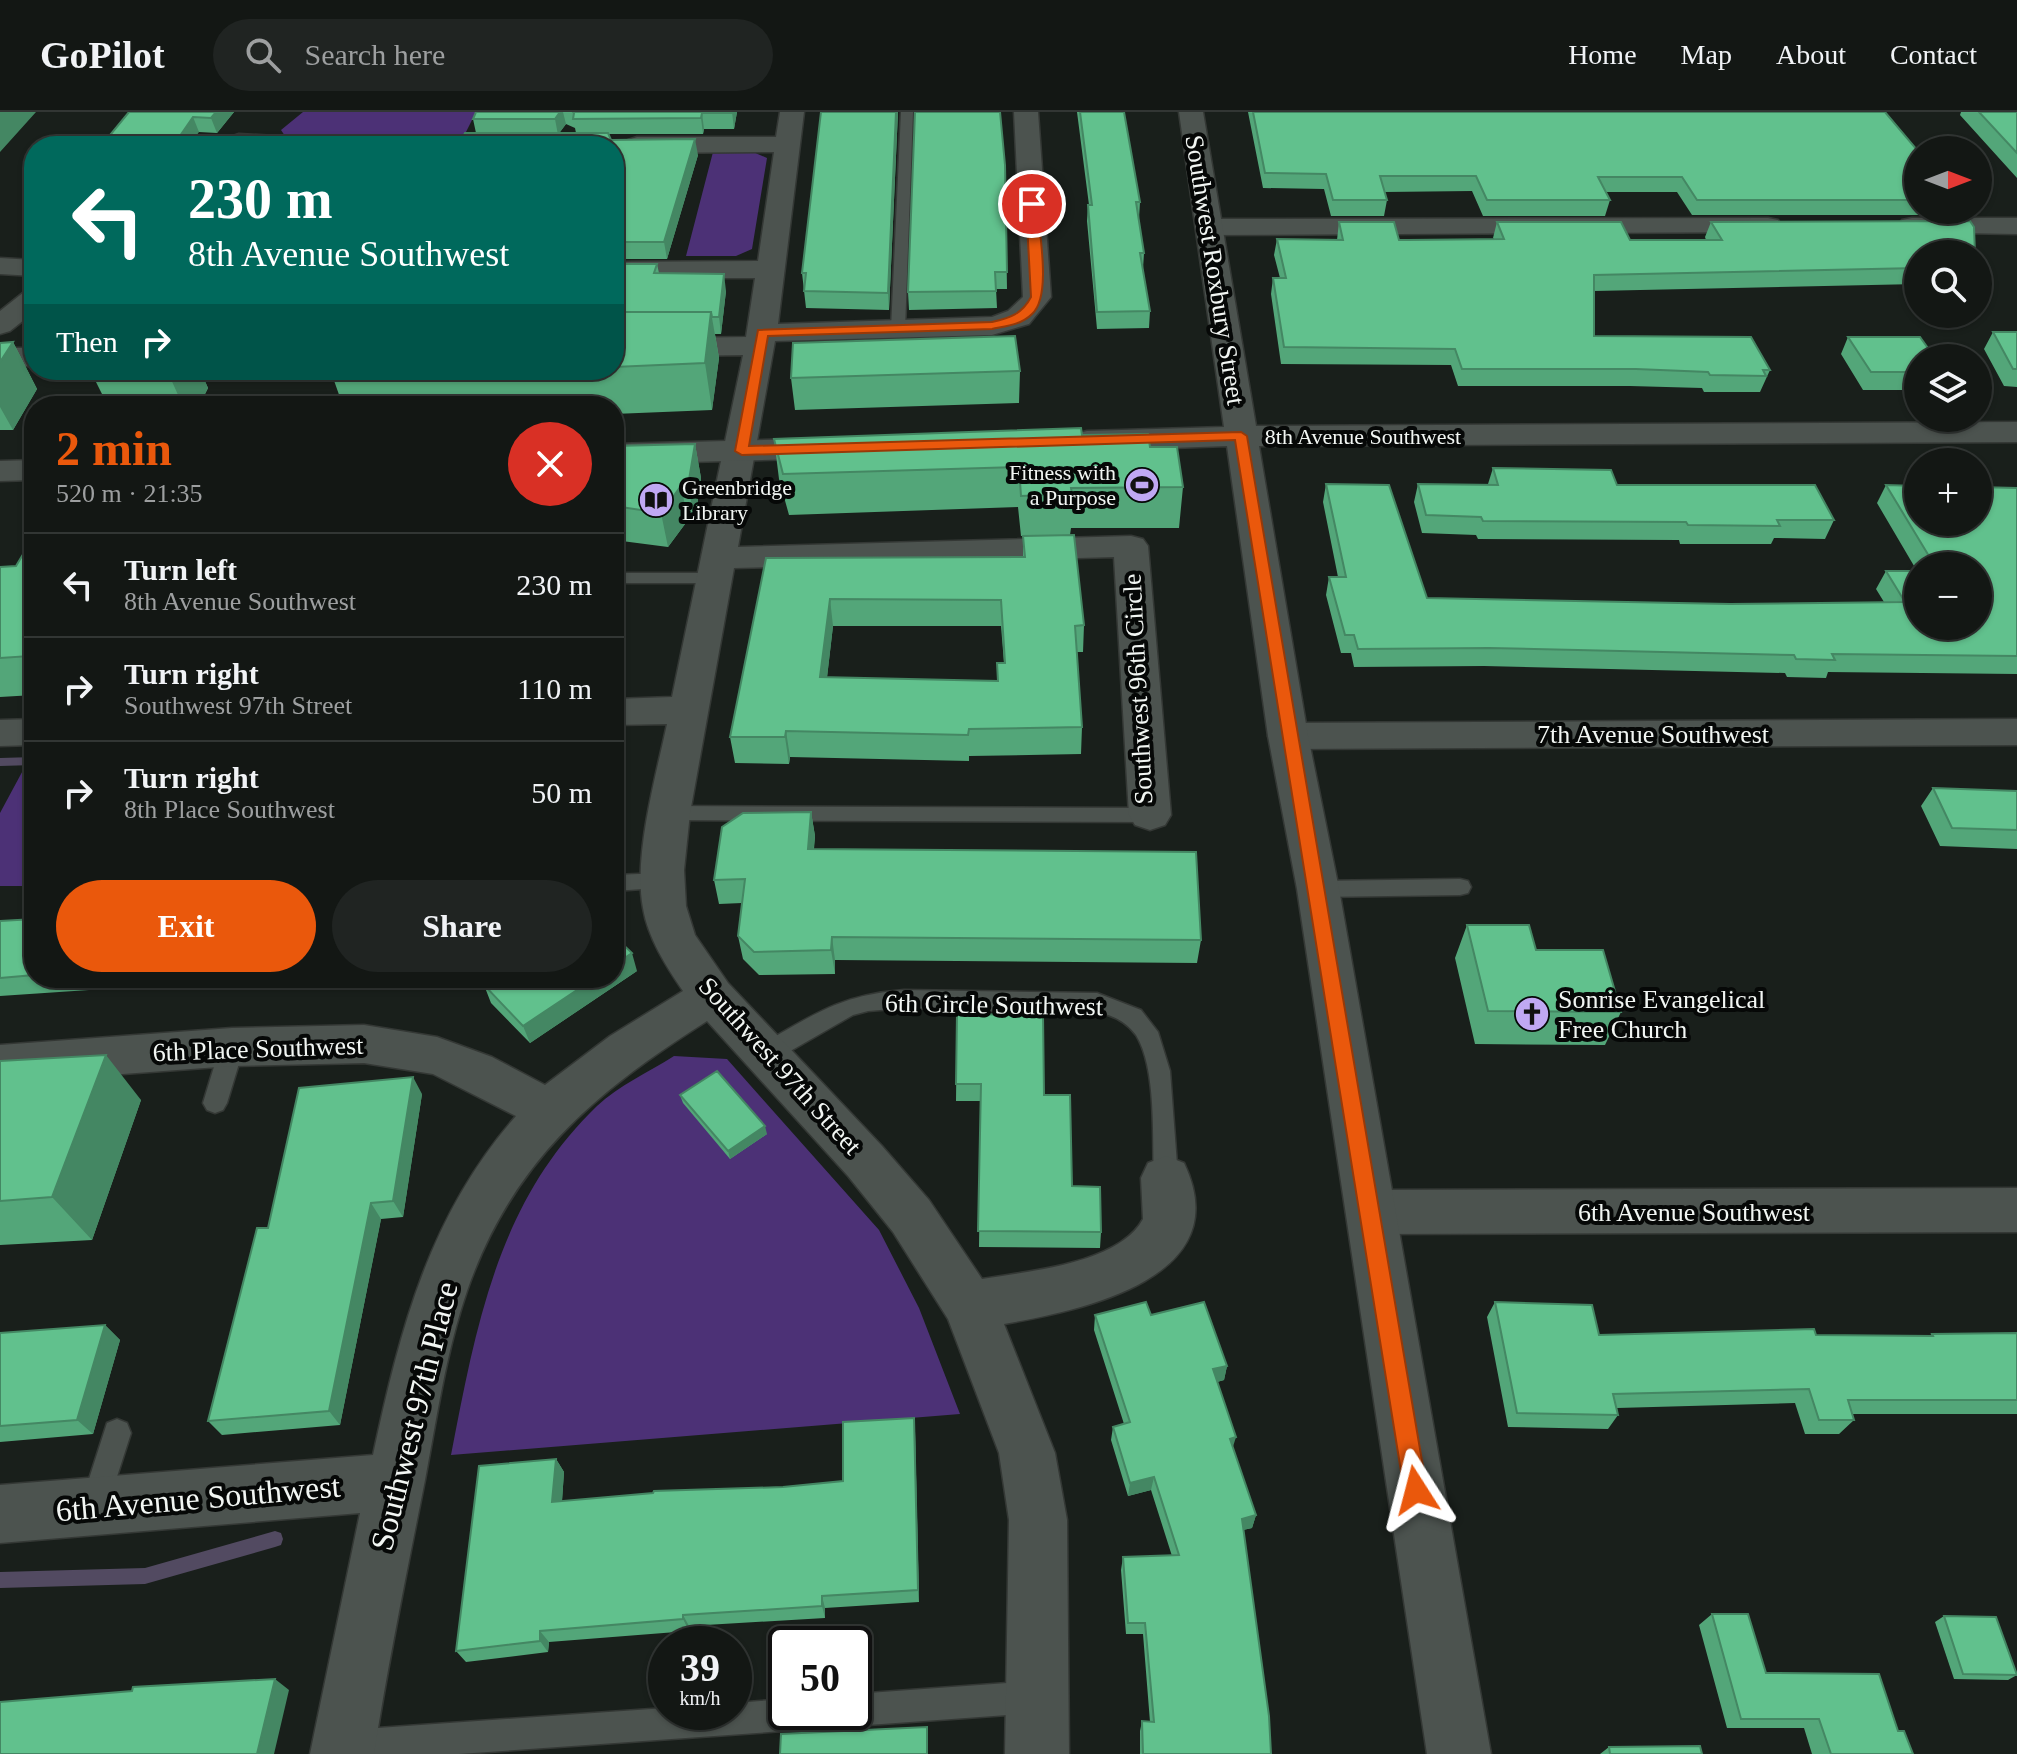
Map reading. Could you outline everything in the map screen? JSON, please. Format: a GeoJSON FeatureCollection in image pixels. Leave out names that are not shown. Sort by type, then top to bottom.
{"type":"FeatureCollection","features":[{"type":"Feature","properties":{"kind":"street","name":"Southwest 97th Street"},"geometry":{"type":"LineString","coordinates":[[792,112],[773,269],[742,451],[669,813],[664,906],[673,936],[712,996],[865,1161],[911,1216],[970,1306],[1027,1453],[1038,1520],[1037,1754]]}},
{"type":"Feature","properties":{"kind":"street"},"geometry":{"type":"LineString","coordinates":[[624,347],[898,329],[992,326],[1016,320],[1030,311],[1037,297],[1026,112]]}},
{"type":"Feature","properties":{"kind":"street","name":"Southwest Roxbury Street"},"geometry":{"type":"LineString","coordinates":[[1191,112],[1288,736],[1318,889],[1459,1754]]}},
{"type":"Feature","properties":{"kind":"street"},"geometry":{"type":"LineString","coordinates":[[246,136],[268,119]]}},
{"type":"Feature","properties":{"kind":"street"},"geometry":{"type":"LineString","coordinates":[[624,145],[790,144]]}},
{"type":"Feature","properties":{"kind":"street"},"geometry":{"type":"LineString","coordinates":[[1210,227],[1800,226]]}},
{"type":"Feature","properties":{"kind":"street"},"geometry":{"type":"LineString","coordinates":[[1879,226],[2017,226]]}},
{"type":"Feature","properties":{"kind":"street"},"geometry":{"type":"LineString","coordinates":[[0,266],[24,267]]}},
{"type":"Feature","properties":{"kind":"street"},"geometry":{"type":"LineString","coordinates":[[624,270],[773,269]]}},
{"type":"Feature","properties":{"kind":"street"},"geometry":{"type":"LineString","coordinates":[[0,325],[24,306]]}},
{"type":"Feature","properties":{"kind":"street"},"geometry":{"type":"LineString","coordinates":[[0,357],[24,357]]}},
{"type":"Feature","properties":{"kind":"street","name":"8th Avenue Southwest"},"geometry":{"type":"LineString","coordinates":[[1058,442],[1241,436],[2017,432]]}},
{"type":"Feature","properties":{"kind":"street"},"geometry":{"type":"LineString","coordinates":[[624,454],[872,447]]}},
{"type":"Feature","properties":{"kind":"street"},"geometry":{"type":"LineString","coordinates":[[0,471],[24,470]]}},
{"type":"Feature","properties":{"kind":"street","name":"Southwest 96th Circle"},"geometry":{"type":"LineString","coordinates":[[718,568],[1131,546],[1150,815]]}},
{"type":"Feature","properties":{"kind":"street"},"geometry":{"type":"LineString","coordinates":[[624,712],[690,710]]}},
{"type":"Feature","properties":{"kind":"street"},"geometry":{"type":"LineString","coordinates":[[0,733],[24,732]]}},
{"type":"Feature","properties":{"kind":"street","name":"7th Avenue Southwest"},"geometry":{"type":"LineString","coordinates":[[1288,736],[2017,732]]}},
{"type":"Feature","properties":{"kind":"street","name":"Southwest 97th Place"},"geometry":{"type":"LineString","coordinates":[[343,1750],[395,1482],[431,1320],[452,1261],[480,1206],[550,1111],[602,1069],[712,996]]}},
{"type":"Feature","properties":{"kind":"street","name":"6th Place Southwest"},"geometry":{"type":"LineString","coordinates":[[0,1064],[325,1043],[397,1048],[437,1056],[475,1071],[550,1111]]}},
{"type":"Feature","properties":{"kind":"street","name":"6th Circle Southwest"},"geometry":{"type":"LineString","coordinates":[[970,1306],[1107,1277],[1132,1264],[1155,1248],[1168,1221],[1166,1178]]}},
{"type":"Feature","properties":{"kind":"street","name":"6th Avenue Southwest"},"geometry":{"type":"LineString","coordinates":[[1371,1212],[2017,1210]]}},
{"type":"Feature","properties":{"kind":"street","name":"6th Avenue Southwest"},"geometry":{"type":"LineString","coordinates":[[0,1514],[395,1482]]}},
{"type":"Feature","properties":{"kind":"lane"},"geometry":{"type":"LineString","coordinates":[[898,329],[907,112]]}},
{"type":"Feature","properties":{"kind":"lane"},"geometry":{"type":"LineString","coordinates":[[624,577],[718,568]]}},
{"type":"Feature","properties":{"kind":"lane","name":"Southwest 96th Circle"},"geometry":{"type":"LineString","coordinates":[[669,813],[1150,815]]}},
{"type":"Feature","properties":{"kind":"lane"},"geometry":{"type":"LineString","coordinates":[[624,883],[663,881]]}},
{"type":"Feature","properties":{"kind":"lane"},"geometry":{"type":"LineString","coordinates":[[1318,889],[1460,887]]}},
{"type":"Feature","properties":{"kind":"lane","name":"6th Circle Southwest"},"geometry":{"type":"LineString","coordinates":[[765,1054],[846,1008],[868,1002],[904,999],[1097,1002],[1120,1009],[1138,1020],[1150,1038],[1157,1064],[1166,1178]]}},
{"type":"Feature","properties":{"kind":"lane"},"geometry":{"type":"LineString","coordinates":[[215,1103],[232,1047]]}},
{"type":"Feature","properties":{"kind":"lane"},"geometry":{"type":"LineString","coordinates":[[94,1507],[117,1433]]}},
{"type":"Feature","properties":{"kind":"lane"},"geometry":{"type":"LineString","coordinates":[[872,1709],[1037,1697]]}},
{"type":"Feature","properties":{"kind":"lane"},"geometry":{"type":"LineString","coordinates":[[343,1750],[768,1717]]}},
{"type":"Feature","properties":{"kind":"shaded area"},"geometry":{"type":"Polygon","coordinates":[[[303,112],[476,112],[464,136],[285,136],[281,130],[303,112]]]}},
{"type":"Feature","properties":{"kind":"shaded area"},"geometry":{"type":"Polygon","coordinates":[[[713,152],[753,152],[767,158],[752,249],[736,256],[686,256],[713,152]]]}},
{"type":"Feature","properties":{"kind":"shaded area"},"geometry":{"type":"Polygon","coordinates":[[[24,768],[24,886],[0,886],[0,813],[24,768]]]}},
{"type":"Feature","properties":{"kind":"shaded area"},"geometry":{"type":"Polygon","coordinates":[[[674,1056],[727,1059],[879,1230],[919,1308],[960,1414],[451,1455],[470,1359],[496,1268],[536,1182],[563,1143],[597,1106],[674,1056]]]}},
{"type":"Feature","properties":{"kind":"building"},"geometry":{"type":"Polygon","coordinates":[[[129,112],[216,112],[211,118],[193,117],[180,136],[109,136],[129,112]]]}},
{"type":"Feature","properties":{"kind":"building"},"geometry":{"type":"Polygon","coordinates":[[[476,112],[560,112],[555,119],[473,119],[476,112]]]}},
{"type":"Feature","properties":{"kind":"building"},"geometry":{"type":"Polygon","coordinates":[[[573,112],[732,113],[702,113],[701,118],[573,119],[573,112]]]}},
{"type":"Feature","properties":{"kind":"building"},"geometry":{"type":"Polygon","coordinates":[[[821,112],[896,112],[888,293],[804,291],[806,273],[802,273],[821,112]]]}},
{"type":"Feature","properties":{"kind":"building"},"geometry":{"type":"Polygon","coordinates":[[[915,112],[1000,112],[1005,165],[1007,272],[995,272],[996,291],[908,292],[915,112]]]}},
{"type":"Feature","properties":{"kind":"building"},"geometry":{"type":"Polygon","coordinates":[[[1080,112],[1124,112],[1140,202],[1136,202],[1144,253],[1140,253],[1150,311],[1097,312],[1088,205],[1092,205],[1080,112]]]}},
{"type":"Feature","properties":{"kind":"building"},"geometry":{"type":"Polygon","coordinates":[[[1253,112],[1885,112],[1905,136],[1904,200],[1697,200],[1682,177],[1598,177],[1610,200],[1487,200],[1476,176],[1380,176],[1387,200],[1333,200],[1326,174],[1265,173],[1253,112]]]}},
{"type":"Feature","properties":{"kind":"building"},"geometry":{"type":"Polygon","coordinates":[[[1979,112],[2017,112],[2017,153],[1979,112]]]}},
{"type":"Feature","properties":{"kind":"building"},"geometry":{"type":"Polygon","coordinates":[[[465,133],[608,133],[609,136],[464,136],[465,133]]]}},
{"type":"Feature","properties":{"kind":"building"},"geometry":{"type":"Polygon","coordinates":[[[695,139],[664,242],[624,242],[624,140],[695,139]]]}},
{"type":"Feature","properties":{"kind":"building"},"geometry":{"type":"Polygon","coordinates":[[[1339,222],[1394,222],[1399,240],[1504,239],[1497,222],[1621,222],[1630,240],[1722,240],[1711,222],[1972,224],[1974,240],[1904,240],[1904,268],[1594,275],[1594,336],[1751,337],[1770,370],[1763,370],[1766,376],[1636,369],[1462,369],[1455,349],[1284,347],[1273,278],[1286,278],[1277,239],[1343,240],[1339,222]]]}},
{"type":"Feature","properties":{"kind":"building"},"geometry":{"type":"Polygon","coordinates":[[[624,264],[657,264],[654,273],[724,274],[719,317],[712,317],[711,312],[624,312],[624,264]]]}},
{"type":"Feature","properties":{"kind":"building"},"geometry":{"type":"Polygon","coordinates":[[[624,312],[711,312],[705,363],[624,367],[624,312]]]}},
{"type":"Feature","properties":{"kind":"building"},"geometry":{"type":"Polygon","coordinates":[[[1993,332],[2017,332],[2017,369],[2013,369],[1993,332]]]}},
{"type":"Feature","properties":{"kind":"building"},"geometry":{"type":"Polygon","coordinates":[[[1015,336],[1020,371],[791,378],[793,343],[1015,336]]]}},
{"type":"Feature","properties":{"kind":"building"},"geometry":{"type":"Polygon","coordinates":[[[1848,337],[1920,337],[1925,344],[1904,344],[1904,372],[1871,372],[1848,337]]]}},
{"type":"Feature","properties":{"kind":"building"},"geometry":{"type":"Polygon","coordinates":[[[13,342],[0,362],[0,343],[13,342]]]}},
{"type":"Feature","properties":{"kind":"building"},"geometry":{"type":"Polygon","coordinates":[[[1081,428],[1082,435],[1148,434],[1150,447],[1177,447],[1183,487],[1071,488],[1072,494],[1021,496],[1019,467],[783,474],[774,439],[1081,428]]]}},
{"type":"Feature","properties":{"kind":"building"},"geometry":{"type":"Polygon","coordinates":[[[695,444],[688,486],[681,486],[661,513],[624,507],[624,446],[695,444]]]}},
{"type":"Feature","properties":{"kind":"building"},"geometry":{"type":"Polygon","coordinates":[[[1493,468],[1611,470],[1617,485],[1815,485],[1834,520],[1777,520],[1780,526],[1688,525],[1686,522],[1483,521],[1481,517],[1426,515],[1418,484],[1498,485],[1493,468]]]}},
{"type":"Feature","properties":{"kind":"building"},"geometry":{"type":"Polygon","coordinates":[[[1326,484],[1389,485],[1427,598],[1730,604],[1904,602],[1904,640],[1992,640],[1992,552],[1927,552],[1917,536],[1992,536],[1992,487],[2017,488],[2017,656],[1832,654],[1835,660],[1796,659],[1794,655],[1489,648],[1358,649],[1354,635],[1345,635],[1329,577],[1346,577],[1326,484]]]}},
{"type":"Feature","properties":{"kind":"building"},"geometry":{"type":"Polygon","coordinates":[[[1886,485],[1904,486],[1904,515],[1886,485]]]}},
{"type":"Feature","properties":{"kind":"building"},"geometry":{"type":"Polygon","coordinates":[[[1074,535],[1084,625],[1075,626],[1082,727],[969,729],[968,735],[786,731],[785,737],[730,737],[766,558],[1025,557],[1023,536],[1074,535]],[[830,599],[820,677],[998,681],[997,663],[1005,663],[1001,600],[830,599]]]}},
{"type":"Feature","properties":{"kind":"building"},"geometry":{"type":"Polygon","coordinates":[[[24,553],[24,656],[0,658],[0,567],[16,566],[24,553]]]}},
{"type":"Feature","properties":{"kind":"building"},"geometry":{"type":"Polygon","coordinates":[[[1886,571],[1904,571],[1904,600],[1886,571]]]}},
{"type":"Feature","properties":{"kind":"building"},"geometry":{"type":"Polygon","coordinates":[[[1933,788],[2017,791],[2017,830],[1952,828],[1933,788]]]}},
{"type":"Feature","properties":{"kind":"building"},"geometry":{"type":"Polygon","coordinates":[[[811,812],[808,849],[1196,852],[1201,940],[832,937],[831,950],[754,952],[738,936],[745,879],[714,880],[722,827],[743,813],[811,812]]]}},
{"type":"Feature","properties":{"kind":"building"},"geometry":{"type":"Polygon","coordinates":[[[24,920],[24,976],[0,978],[0,921],[24,920]]]}},
{"type":"Feature","properties":{"kind":"building"},"geometry":{"type":"Polygon","coordinates":[[[1467,925],[1529,925],[1536,950],[1603,950],[1621,1012],[1488,1011],[1467,925]]]}},
{"type":"Feature","properties":{"kind":"building"},"geometry":{"type":"Polygon","coordinates":[[[624,945],[632,953],[624,958],[624,945]]]}},
{"type":"Feature","properties":{"kind":"building"},"geometry":{"type":"Polygon","coordinates":[[[487,988],[580,988],[523,1026],[487,988]]]}},
{"type":"Feature","properties":{"kind":"building"},"geometry":{"type":"Polygon","coordinates":[[[957,1014],[1043,1015],[1044,1095],[1070,1095],[1072,1186],[1100,1187],[1101,1232],[978,1231],[981,1084],[956,1084],[957,1014]]]}},
{"type":"Feature","properties":{"kind":"building"},"geometry":{"type":"Polygon","coordinates":[[[106,1055],[52,1197],[0,1201],[0,1061],[106,1055]]]}},
{"type":"Feature","properties":{"kind":"building"},"geometry":{"type":"Polygon","coordinates":[[[717,1071],[765,1126],[728,1151],[680,1095],[717,1071]]]}},
{"type":"Feature","properties":{"kind":"building"},"geometry":{"type":"Polygon","coordinates":[[[413,1077],[393,1201],[371,1203],[329,1411],[208,1421],[257,1228],[268,1228],[299,1088],[413,1077]]]}},
{"type":"Feature","properties":{"kind":"building"},"geometry":{"type":"Polygon","coordinates":[[[1146,1302],[1151,1315],[1204,1302],[1227,1366],[1213,1369],[1236,1437],[1230,1439],[1256,1515],[1242,1519],[1269,1716],[1271,1754],[1143,1754],[1142,1721],[1154,1722],[1145,1623],[1128,1623],[1123,1557],[1179,1555],[1154,1477],[1130,1483],[1113,1427],[1130,1422],[1095,1315],[1146,1302]]]}},
{"type":"Feature","properties":{"kind":"building"},"geometry":{"type":"Polygon","coordinates":[[[1495,1302],[1592,1305],[1599,1335],[1814,1329],[1816,1335],[2017,1333],[2017,1400],[1848,1400],[1854,1420],[1819,1420],[1809,1389],[1613,1394],[1618,1415],[1517,1413],[1495,1302]]]}},
{"type":"Feature","properties":{"kind":"building"},"geometry":{"type":"Polygon","coordinates":[[[105,1325],[77,1420],[0,1426],[0,1333],[105,1325]]]}},
{"type":"Feature","properties":{"kind":"building"},"geometry":{"type":"Polygon","coordinates":[[[914,1418],[918,1590],[822,1596],[822,1606],[683,1615],[683,1619],[540,1631],[540,1641],[456,1651],[479,1466],[556,1459],[552,1502],[654,1491],[783,1487],[843,1481],[843,1422],[914,1418]]]}},
{"type":"Feature","properties":{"kind":"building"},"geometry":{"type":"Polygon","coordinates":[[[1712,1614],[1748,1614],[1766,1673],[1879,1674],[1898,1731],[1904,1731],[1913,1754],[1831,1754],[1819,1719],[1741,1719],[1712,1614]]]}},
{"type":"Feature","properties":{"kind":"building"},"geometry":{"type":"Polygon","coordinates":[[[1944,1616],[1996,1617],[2017,1675],[1963,1674],[1944,1616]]]}},
{"type":"Feature","properties":{"kind":"building"},"geometry":{"type":"Polygon","coordinates":[[[275,1679],[257,1754],[0,1754],[0,1702],[132,1691],[133,1687],[275,1679]]]}},
{"type":"Feature","properties":{"kind":"building"},"geometry":{"type":"Polygon","coordinates":[[[927,1727],[927,1754],[780,1754],[781,1734],[927,1727]]]}},
{"type":"Feature","properties":{"kind":"building"},"geometry":{"type":"Polygon","coordinates":[[[1700,1746],[1702,1754],[1610,1754],[1609,1747],[1700,1746]]]}},
{"type":"Feature","properties":{"kind":"waterway"},"geometry":{"type":"LineString","coordinates":[[0,762],[24,761]]}},
{"type":"Feature","properties":{"kind":"waterway"},"geometry":{"type":"LineString","coordinates":[[0,1580],[145,1576],[275,1539]]}},
{"type":"Feature","properties":{"kind":"place","name":"Fitness with a Purpose"},"geometry":{"type":"Point","coordinates":[1142,485]}},
{"type":"Feature","properties":{"kind":"place","name":"Greenbridge Library"},"geometry":{"type":"Point","coordinates":[656,500]}},
{"type":"Feature","properties":{"kind":"place","name":"Sonrise Evangelical Free Church"},"geometry":{"type":"Point","coordinates":[1532,1014]}},
{"type":"Feature","properties":{"kind":"route"},"geometry":{"type":"LineString","coordinates":[[1032,204],[1037,297],[1030,311],[1016,320],[992,326],[762,333],[742,451],[1241,436],[1288,736],[1318,889],[1416,1490]]}}]}
